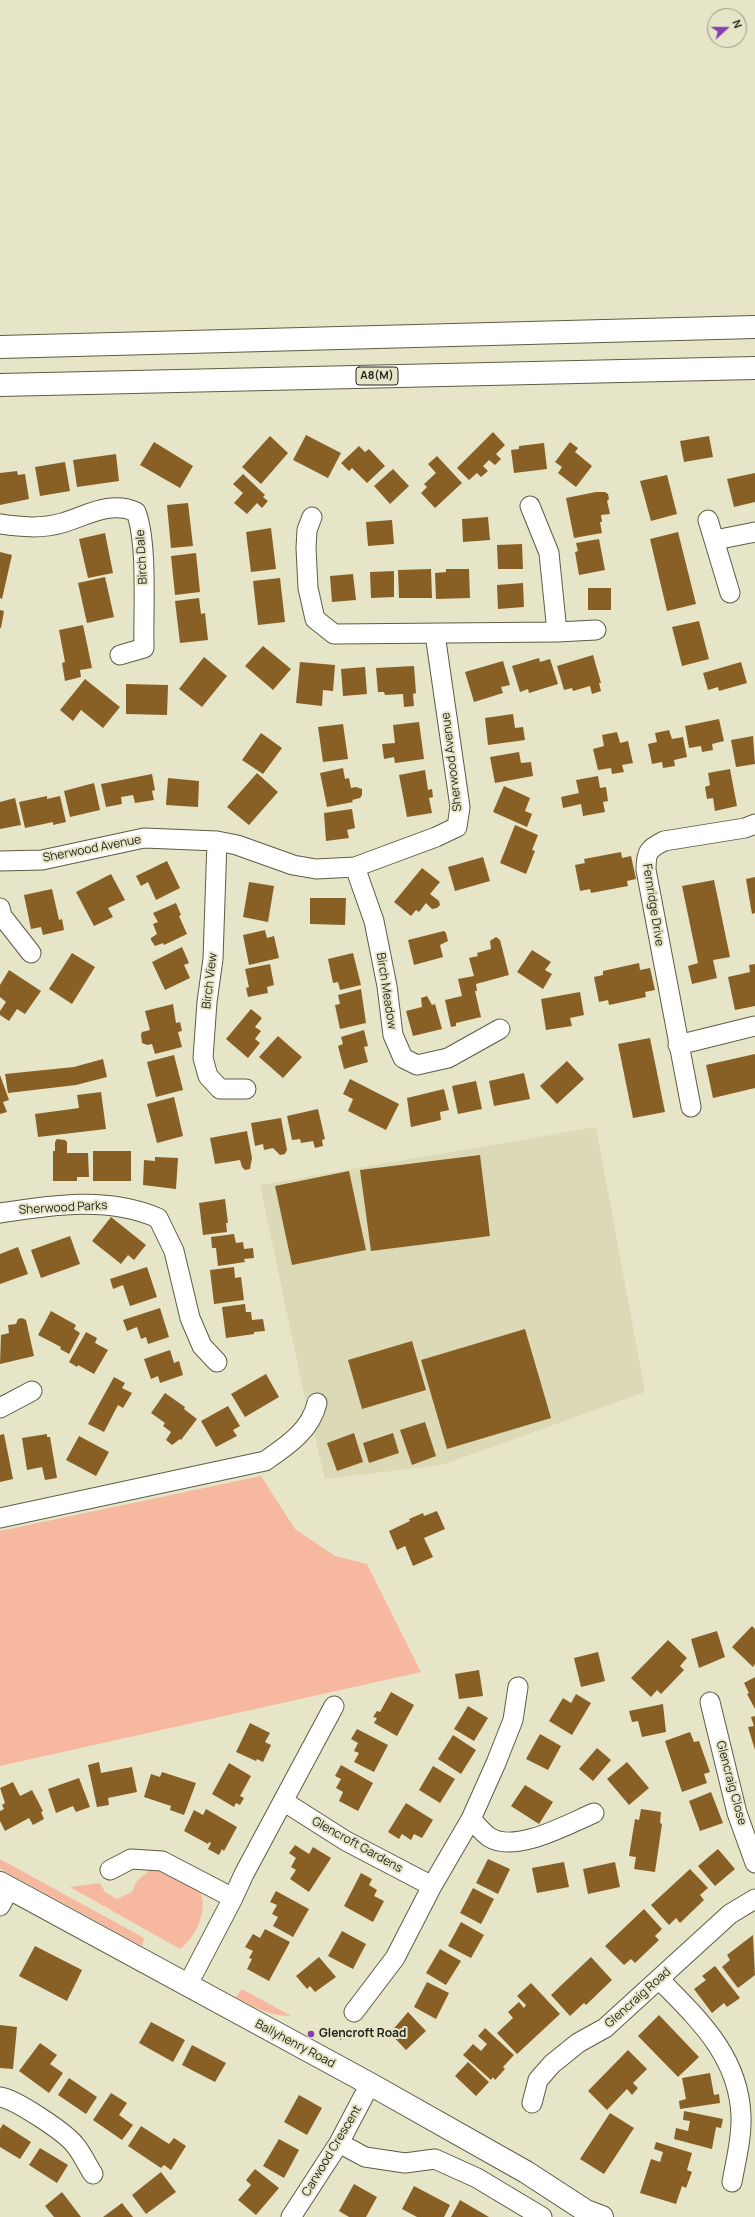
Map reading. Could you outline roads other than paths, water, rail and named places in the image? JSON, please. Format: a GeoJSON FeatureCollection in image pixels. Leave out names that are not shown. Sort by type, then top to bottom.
{"type":"FeatureCollection","features":[{"type":"Feature","properties":{"kind":"main road"},"geometry":{"type":"LineString","coordinates":[[0,347],[755,327]]}},
{"type":"Feature","properties":{"kind":"main road","name":"A8(M)"},"geometry":{"type":"LineString","coordinates":[[0,385],[755,368]]}},
{"type":"Feature","properties":{"kind":"main road","name":"Ballyhenry Road"},"geometry":{"type":"LineString","coordinates":[[3,1892],[187,1986],[370,2084],[526,2172],[593,2215]]}},
{"type":"Feature","properties":{"kind":"street"},"geometry":{"type":"LineString","coordinates":[[530,506],[549,553],[556,632]]}},
{"type":"Feature","properties":{"kind":"street","name":"Birch Dale"},"geometry":{"type":"LineString","coordinates":[[0,524],[30,528],[61,524],[102,509],[126,507],[136,512],[140,522],[143,561],[144,648],[120,655]]}},
{"type":"Feature","properties":{"kind":"street"},"geometry":{"type":"LineString","coordinates":[[312,516],[307,530],[306,548],[308,588],[315,620],[334,634],[435,634],[596,630]]}},
{"type":"Feature","properties":{"kind":"street"},"geometry":{"type":"LineString","coordinates":[[708,520],[730,593]]}},
{"type":"Feature","properties":{"kind":"street"},"geometry":{"type":"LineString","coordinates":[[715,540],[755,532]]}},
{"type":"Feature","properties":{"kind":"street","name":"Sherwood Avenue"},"geometry":{"type":"LineString","coordinates":[[0,861],[42,860],[144,838],[217,841],[237,845],[288,863],[316,869],[355,867],[436,837],[457,827],[460,807],[435,634]]}},
{"type":"Feature","properties":{"kind":"street","name":"Fernridge Drive"},"geometry":{"type":"LineString","coordinates":[[691,1107],[678,1045],[646,870],[646,856],[652,847],[664,841],[745,828],[755,824]]}},
{"type":"Feature","properties":{"kind":"street","name":"Birch View"},"geometry":{"type":"LineString","coordinates":[[217,841],[214,959],[207,1002],[203,1058],[208,1076],[220,1089],[246,1089]]}},
{"type":"Feature","properties":{"kind":"street","name":"Birch Meadow"},"geometry":{"type":"LineString","coordinates":[[355,867],[374,921],[387,986],[393,1035],[403,1058],[417,1065],[448,1058],[500,1029]]}},
{"type":"Feature","properties":{"kind":"street"},"geometry":{"type":"LineString","coordinates":[[0,908],[2,916],[31,953]]}},
{"type":"Feature","properties":{"kind":"street"},"geometry":{"type":"LineString","coordinates":[[678,1045],[755,1026]]}},
{"type":"Feature","properties":{"kind":"street","name":"Sherwood Parks"},"geometry":{"type":"LineString","coordinates":[[0,1213],[33,1208],[103,1204],[139,1210],[158,1218],[174,1251],[190,1318],[202,1346],[217,1362]]}},
{"type":"Feature","properties":{"kind":"street"},"geometry":{"type":"LineString","coordinates":[[0,1408],[32,1391]]}},
{"type":"Feature","properties":{"kind":"street"},"geometry":{"type":"LineString","coordinates":[[0,1518],[265,1461],[289,1445],[314,1416],[317,1403]]}},
{"type":"Feature","properties":{"kind":"street"},"geometry":{"type":"LineString","coordinates":[[354,2012],[395,1958],[432,1886],[471,1819],[513,1720],[518,1687]]}},
{"type":"Feature","properties":{"kind":"street","name":"Glencraig Close"},"geometry":{"type":"LineString","coordinates":[[710,1702],[737,1813],[755,1863]]}},
{"type":"Feature","properties":{"kind":"street"},"geometry":{"type":"LineString","coordinates":[[187,1986],[234,1898],[244,1874],[334,1706]]}},
{"type":"Feature","properties":{"kind":"street","name":"Glencroft Gardens"},"geometry":{"type":"LineString","coordinates":[[283,1801],[346,1841],[432,1886]]}},
{"type":"Feature","properties":{"kind":"street"},"geometry":{"type":"LineString","coordinates":[[471,1819],[489,1837],[509,1843],[531,1839],[594,1813]]}},
{"type":"Feature","properties":{"kind":"street"},"geometry":{"type":"LineString","coordinates":[[110,1870],[131,1860],[162,1861],[234,1898]]}},
{"type":"Feature","properties":{"kind":"street","name":"Glencraig Road"},"geometry":{"type":"LineString","coordinates":[[532,2103],[538,2080],[552,2064],[578,2043],[605,2028],[730,1914],[755,1899]]}},
{"type":"Feature","properties":{"kind":"street"},"geometry":{"type":"LineString","coordinates":[[659,1979],[705,2027],[726,2056],[738,2089],[742,2116],[732,2182]]}},
{"type":"Feature","properties":{"kind":"street","name":"Carwood Crescent"},"geometry":{"type":"LineString","coordinates":[[291,2217],[339,2143],[370,2084]]}},
{"type":"Feature","properties":{"kind":"street"},"geometry":{"type":"LineString","coordinates":[[0,2097],[7,2098],[37,2116],[75,2144],[92,2174]]}},
{"type":"Feature","properties":{"kind":"street"},"geometry":{"type":"LineString","coordinates":[[339,2143],[365,2157],[405,2163],[435,2159],[477,2178],[542,2217]]}},
{"type":"Feature","properties":{"kind":"place","name":"Glencroft Road"},"geometry":{"type":"Point","coordinates":[311,2034]}}]}
